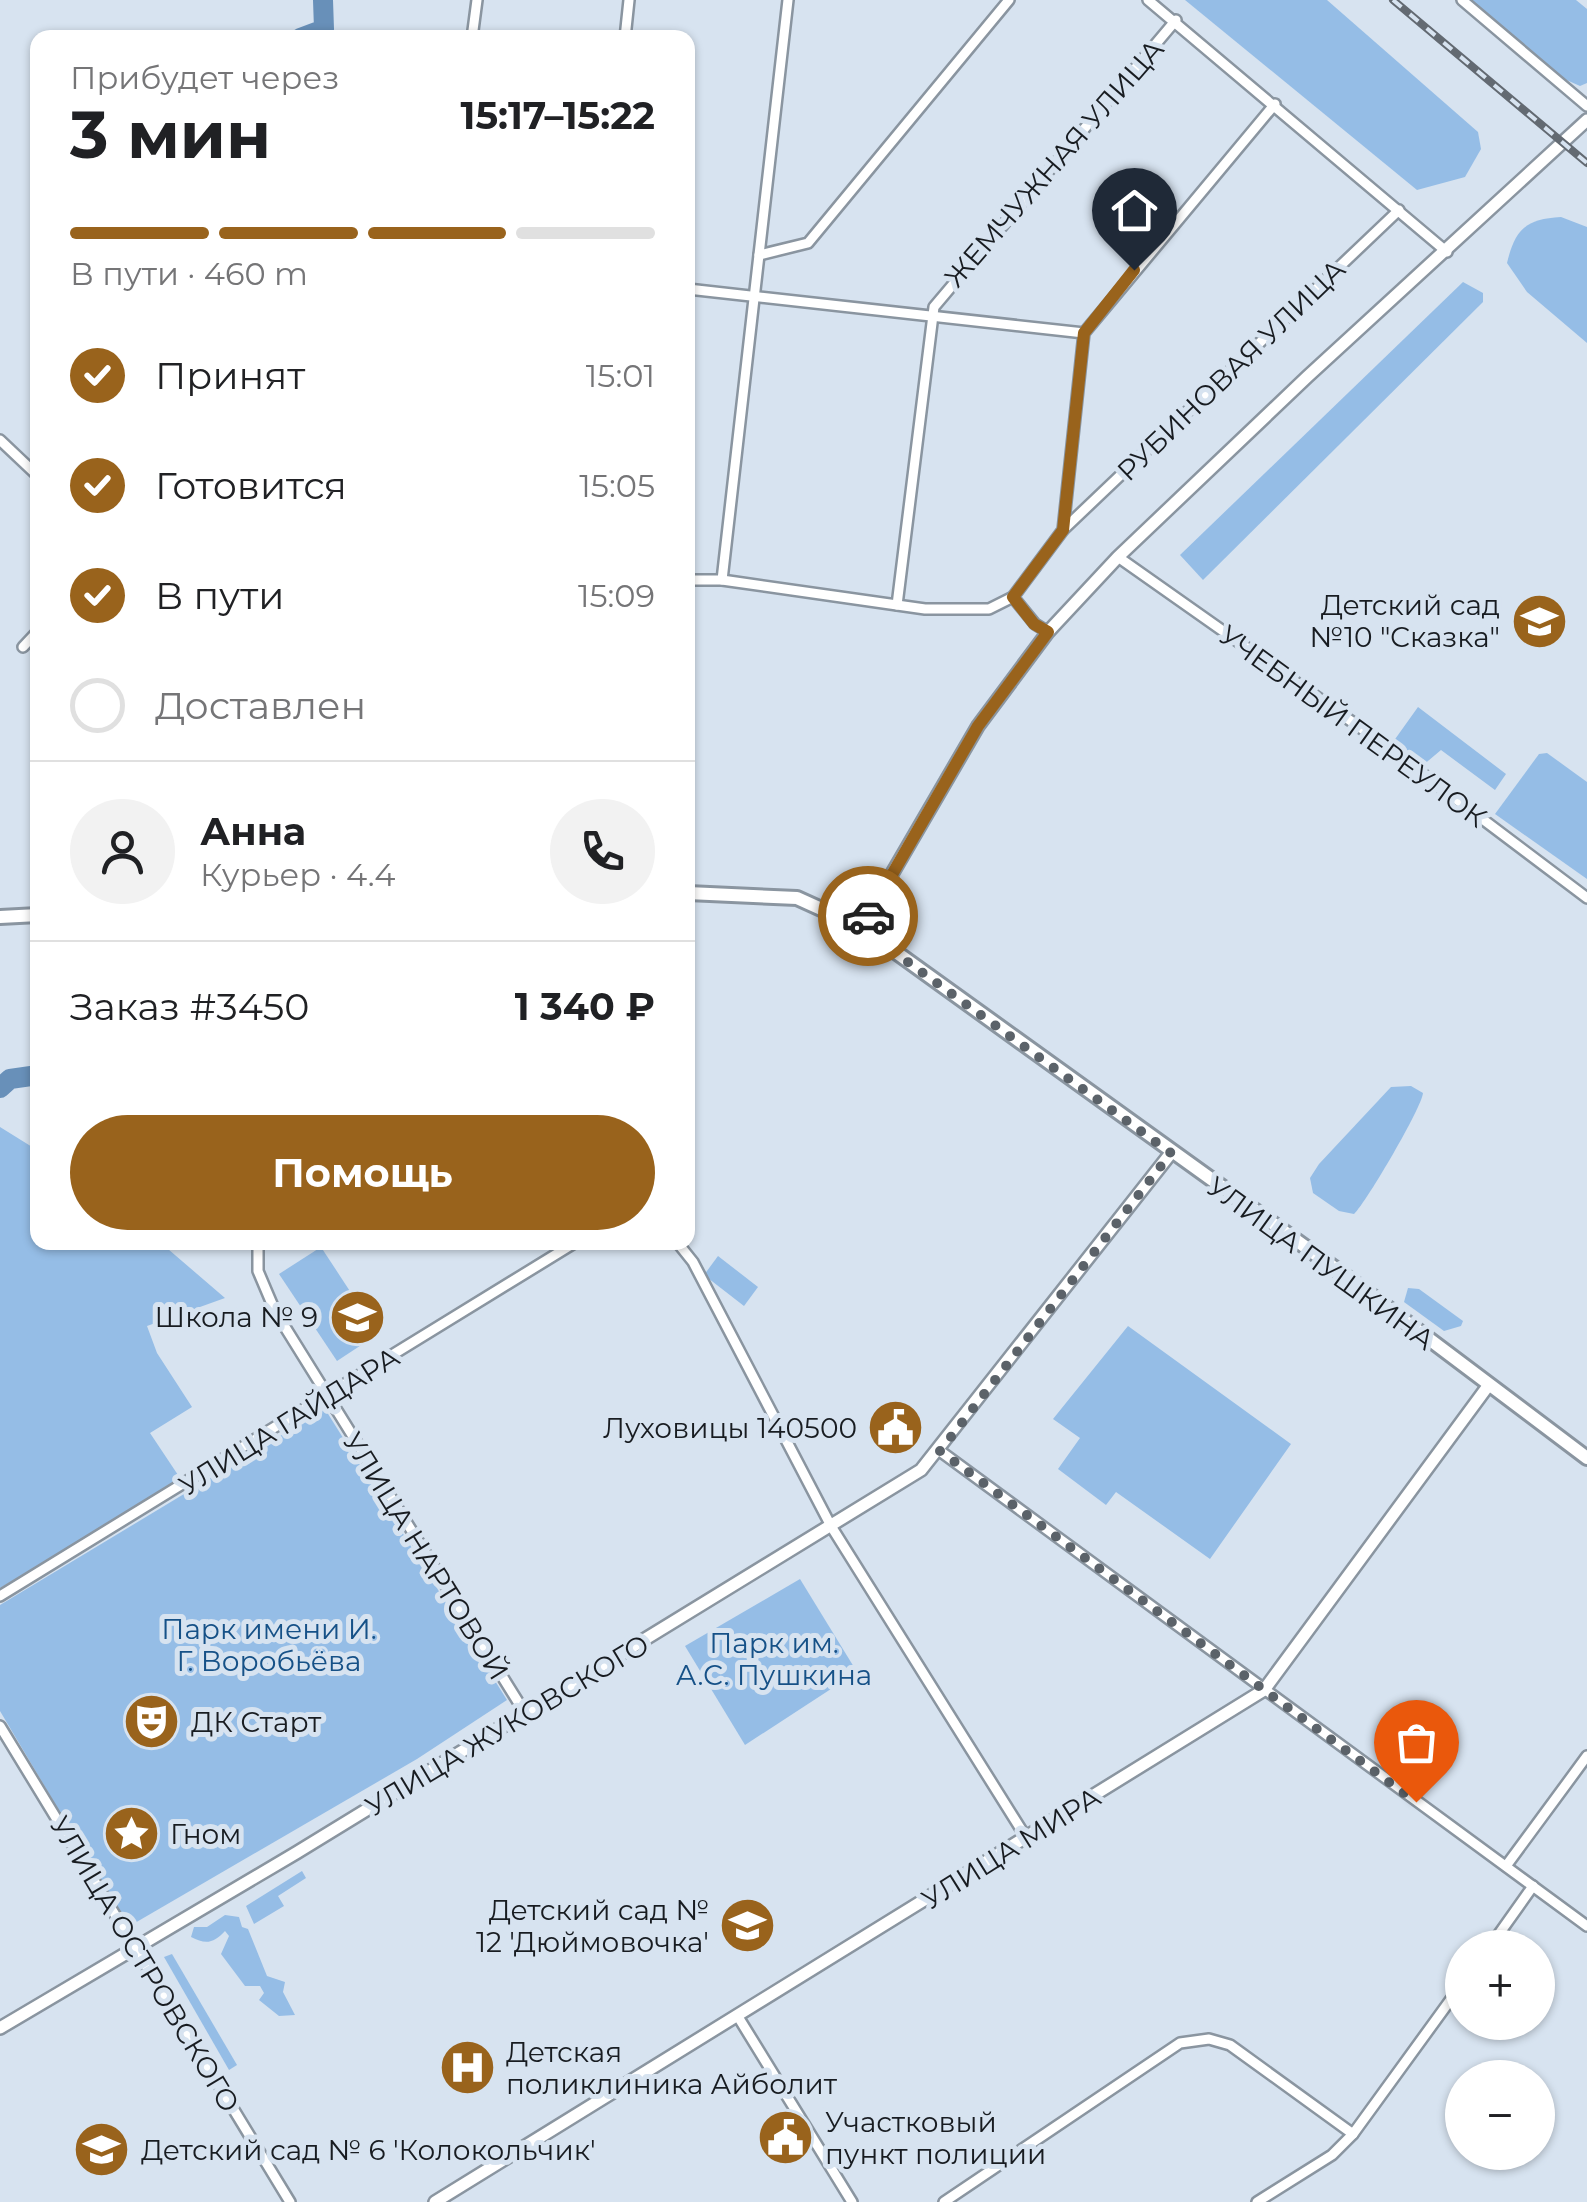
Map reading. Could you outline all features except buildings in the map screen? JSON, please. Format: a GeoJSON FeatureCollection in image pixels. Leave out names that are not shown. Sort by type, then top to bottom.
{"type":"FeatureCollection","features":[{"type":"Feature","properties":{"kind":"main road","name":"УЛИЦА ПУШКИНА"},"geometry":{"type":"LineString","coordinates":[[695,893],[797,898],[861,928],[1587,1458]]}},
{"type":"Feature","properties":{"kind":"main road"},"geometry":{"type":"LineString","coordinates":[[0,917],[30,915]]}},
{"type":"Feature","properties":{"kind":"street"},"geometry":{"type":"LineString","coordinates":[[473,30],[477,0]]}},
{"type":"Feature","properties":{"kind":"street"},"geometry":{"type":"LineString","coordinates":[[626,30],[629,0]]}},
{"type":"Feature","properties":{"kind":"street"},"geometry":{"type":"LineString","coordinates":[[722,580],[788,0]]}},
{"type":"Feature","properties":{"kind":"street"},"geometry":{"type":"LineString","coordinates":[[759,255],[808,243],[1009,0]]}},
{"type":"Feature","properties":{"kind":"street"},"geometry":{"type":"LineString","coordinates":[[1148,0],[1447,252]]}},
{"type":"Feature","properties":{"kind":"street"},"geometry":{"type":"LineString","coordinates":[[1462,0],[1587,106]]}},
{"type":"Feature","properties":{"kind":"street","name":"ЖЕМЧУЖНАЯ УЛИЦА"},"geometry":{"type":"LineString","coordinates":[[897,605],[932,317],[940,296],[1176,20]]}},
{"type":"Feature","properties":{"kind":"street"},"geometry":{"type":"LineString","coordinates":[[1063,530],[1084,333],[1275,104]]}},
{"type":"Feature","properties":{"kind":"street"},"geometry":{"type":"LineString","coordinates":[[861,928],[978,726],[1048,632],[1118,557],[1587,120]]}},
{"type":"Feature","properties":{"kind":"street","name":"РУБИНОВАЯ УЛИЦА"},"geometry":{"type":"LineString","coordinates":[[1013,597],[1063,530],[1399,210]]}},
{"type":"Feature","properties":{"kind":"street"},"geometry":{"type":"LineString","coordinates":[[695,290],[1084,333]]}},
{"type":"Feature","properties":{"kind":"street"},"geometry":{"type":"LineString","coordinates":[[0,440],[30,468]]}},
{"type":"Feature","properties":{"kind":"street","name":"УЧЕБНЫЙ ПЕРЕУЛОК"},"geometry":{"type":"LineString","coordinates":[[1118,557],[1375,738],[1587,898]]}},
{"type":"Feature","properties":{"kind":"street"},"geometry":{"type":"LineString","coordinates":[[695,580],[722,580],[897,605],[979,610],[1013,597],[1034,624],[1048,632]]}},
{"type":"Feature","properties":{"kind":"street"},"geometry":{"type":"LineString","coordinates":[[23,647],[30,640]]}},
{"type":"Feature","properties":{"kind":"street","name":"УЛИЦА ЖУКОВСКОГО"},"geometry":{"type":"LineString","coordinates":[[0,2028],[921,1470],[940,1451],[1171,1153]]}},
{"type":"Feature","properties":{"kind":"street","name":"УЛИЦА НАРТОВОЙ"},"geometry":{"type":"LineString","coordinates":[[258,1250],[258,1271],[275,1311],[326,1399],[525,1713]]}},
{"type":"Feature","properties":{"kind":"street","name":"УЛИЦА ГАЙДАРА"},"geometry":{"type":"LineString","coordinates":[[0,1596],[563,1250]]}},
{"type":"Feature","properties":{"kind":"street"},"geometry":{"type":"LineString","coordinates":[[684,1250],[830,1526],[1028,1839]]}},
{"type":"Feature","properties":{"kind":"street","name":"УЛИЦА МИРА"},"geometry":{"type":"LineString","coordinates":[[435,2202],[1264,1690],[1488,1386]]}},
{"type":"Feature","properties":{"kind":"street"},"geometry":{"type":"LineString","coordinates":[[940,1451],[1587,1926]]}},
{"type":"Feature","properties":{"kind":"street","name":"УЛИЦА ОСТРОВСКОГО"},"geometry":{"type":"LineString","coordinates":[[0,1726],[290,2202]]}},
{"type":"Feature","properties":{"kind":"street"},"geometry":{"type":"LineString","coordinates":[[1506,1866],[1586,1759]]}},
{"type":"Feature","properties":{"kind":"street"},"geometry":{"type":"LineString","coordinates":[[1501,1930],[1533,1886]]}},
{"type":"Feature","properties":{"kind":"street"},"geometry":{"type":"LineString","coordinates":[[1257,2202],[1332,2155],[1352,2134],[1445,2007]]}},
{"type":"Feature","properties":{"kind":"street"},"geometry":{"type":"LineString","coordinates":[[738,2015],[852,2202]]}},
{"type":"Feature","properties":{"kind":"street"},"geometry":{"type":"LineString","coordinates":[[944,2202],[1180,2043],[1220,2040],[1230,2045],[1352,2134]]}},
{"type":"Feature","properties":{"kind":"green space"},"geometry":{"type":"Polygon","coordinates":[[[1185,0],[1327,0],[1478,132],[1481,149],[1465,177],[1417,190],[1185,0]]]}},
{"type":"Feature","properties":{"kind":"green space"},"geometry":{"type":"Polygon","coordinates":[[[1463,0],[1576,0],[1587,9],[1587,83],[1580,86],[1562,78],[1463,0]]]}},
{"type":"Feature","properties":{"kind":"green space"},"geometry":{"type":"Polygon","coordinates":[[[1561,217],[1587,227],[1587,343],[1527,292],[1507,263],[1524,228],[1538,220],[1561,217]]]}},
{"type":"Feature","properties":{"kind":"green space"},"geometry":{"type":"Polygon","coordinates":[[[1463,282],[1483,293],[1483,302],[1203,580],[1180,555],[1463,282]]]}},
{"type":"Feature","properties":{"kind":"green space"},"geometry":{"type":"Polygon","coordinates":[[[1418,707],[1506,774],[1495,790],[1441,750],[1422,766],[1393,742],[1418,707]]]}},
{"type":"Feature","properties":{"kind":"green space"},"geometry":{"type":"Polygon","coordinates":[[[1547,753],[1587,782],[1587,879],[1495,814],[1539,754],[1547,753]]]}},
{"type":"Feature","properties":{"kind":"green space"},"geometry":{"type":"Polygon","coordinates":[[[1411,1086],[1423,1093],[1420,1102],[1393,1154],[1354,1214],[1339,1211],[1313,1193],[1310,1178],[1319,1164],[1391,1087],[1411,1086]]]}},
{"type":"Feature","properties":{"kind":"green space"},"geometry":{"type":"Polygon","coordinates":[[[0,1127],[30,1146],[30,1250],[169,1250],[225,1298],[147,1326],[157,1353],[192,1407],[150,1433],[182,1481],[0,1588],[0,1127]]]}},
{"type":"Feature","properties":{"kind":"green space"},"geometry":{"type":"Polygon","coordinates":[[[316,1250],[323,1250],[378,1334],[337,1361],[279,1274],[316,1250]]]}},
{"type":"Feature","properties":{"kind":"green space"},"geometry":{"type":"Polygon","coordinates":[[[718,1256],[758,1287],[744,1306],[704,1275],[718,1256]]]}},
{"type":"Feature","properties":{"kind":"green space"},"geometry":{"type":"Polygon","coordinates":[[[1408,1288],[1419,1289],[1463,1321],[1461,1326],[1444,1331],[1404,1302],[1408,1288]]]}},
{"type":"Feature","properties":{"kind":"green space"},"geometry":{"type":"Polygon","coordinates":[[[1128,1326],[1291,1444],[1210,1559],[1116,1492],[1106,1505],[1058,1469],[1080,1438],[1053,1419],[1128,1326]]]}},
{"type":"Feature","properties":{"kind":"green space","name":"Парк имени И. Г. Воробьёва"},"geometry":{"type":"Polygon","coordinates":[[[325,1409],[507,1700],[417,1759],[128,1927],[0,1711],[0,1605],[325,1409]]]}},
{"type":"Feature","properties":{"kind":"green space","name":"Парк им. А.С. Пушкина"},"geometry":{"type":"Polygon","coordinates":[[[800,1579],[857,1672],[745,1745],[685,1646],[800,1579]]]}},
{"type":"Feature","properties":{"kind":"green space"},"geometry":{"type":"Polygon","coordinates":[[[302,1871],[306,1878],[278,1896],[284,1906],[254,1924],[246,1906],[302,1871]]]}},
{"type":"Feature","properties":{"kind":"green space"},"geometry":{"type":"Polygon","coordinates":[[[225,1915],[239,1917],[242,1927],[248,1929],[267,1976],[285,1982],[283,1992],[295,2015],[279,2016],[259,2000],[264,1993],[260,1986],[245,1986],[221,1954],[229,1936],[225,1931],[210,1942],[191,1937],[194,1927],[207,1927],[225,1915]]]}},
{"type":"Feature","properties":{"kind":"green space"},"geometry":{"type":"Polygon","coordinates":[[[172,1954],[237,2065],[229,2070],[164,1957],[172,1954]]]}},
{"type":"Feature","properties":{"kind":"waterway"},"geometry":{"type":"LineString","coordinates":[[321,30],[323,0]]}},
{"type":"Feature","properties":{"kind":"waterway"},"geometry":{"type":"LineString","coordinates":[[0,1088],[10,1079],[30,1076]]}},
{"type":"Feature","properties":{"kind":"railway"},"geometry":{"type":"LineString","coordinates":[[1393,0],[1587,163]]}},
{"type":"Feature","properties":{"kind":"way so far"},"geometry":{"type":"LineString","coordinates":[[868,916],[861,928],[1171,1153],[940,1451],[1416,1802]]}},
{"type":"Feature","properties":{"kind":"place","name":"Детский сад №10 \"Сказка\""},"geometry":{"type":"Point","coordinates":[1539,621]}},
{"type":"Feature","properties":{"kind":"place","name":"Школа № 9"},"geometry":{"type":"Point","coordinates":[357,1317]}},
{"type":"Feature","properties":{"kind":"place","name":"Луховицы 140500"},"geometry":{"type":"Point","coordinates":[896,1428]}},
{"type":"Feature","properties":{"kind":"place","name":"ДК Старт"},"geometry":{"type":"Point","coordinates":[152,1722]}},
{"type":"Feature","properties":{"kind":"place","name":"Гном"},"geometry":{"type":"Point","coordinates":[131,1834]}},
{"type":"Feature","properties":{"kind":"place","name":"Детский сад № 12 'Дюймовочка'"},"geometry":{"type":"Point","coordinates":[748,1926]}},
{"type":"Feature","properties":{"kind":"place","name":"Детская поликлиника Айболит"},"geometry":{"type":"Point","coordinates":[467,2068]}},
{"type":"Feature","properties":{"kind":"place","name":"Участковый пункт полиции"},"geometry":{"type":"Point","coordinates":[786,2138]}},
{"type":"Feature","properties":{"kind":"place","name":"Детский сад № 6 'Колокольчик'"},"geometry":{"type":"Point","coordinates":[102,2150]}},
{"type":"Feature","properties":{"kind":"route"},"geometry":{"type":"LineString","coordinates":[[868,916],[978,726],[1010,677],[1048,632],[1034,624],[1013,597],[1063,530],[1084,333],[1134,270]]}}]}
